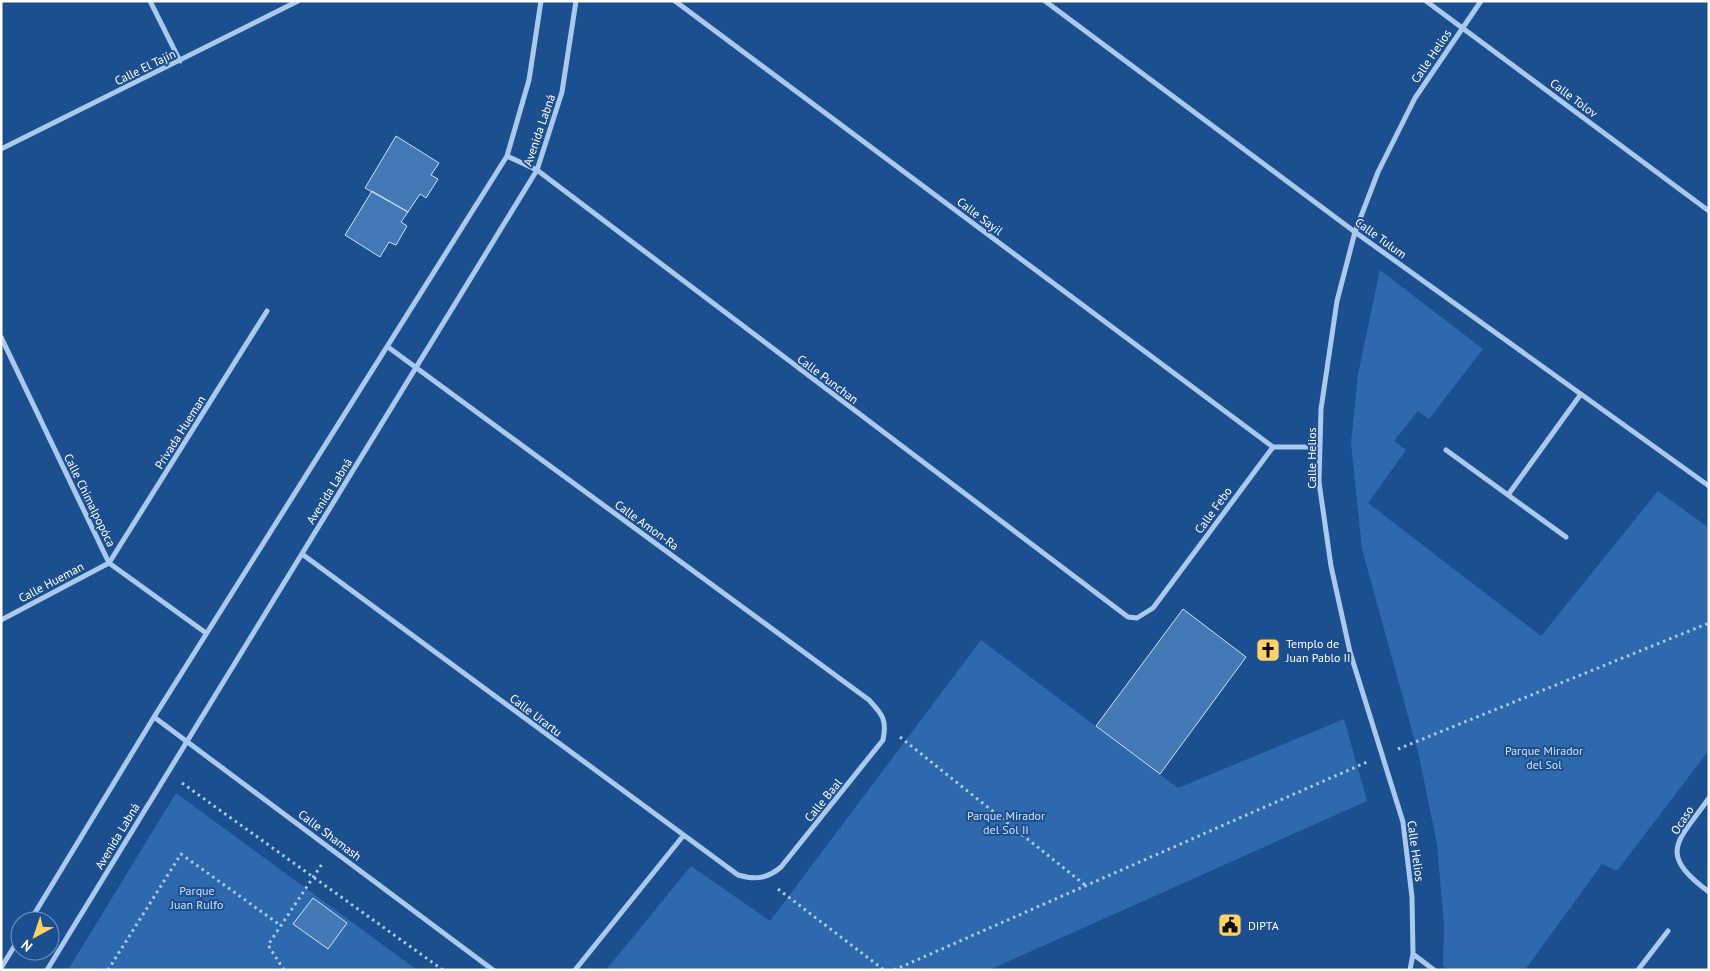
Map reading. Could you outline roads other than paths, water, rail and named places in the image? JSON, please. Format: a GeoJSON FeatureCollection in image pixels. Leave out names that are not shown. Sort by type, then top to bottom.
{"type":"FeatureCollection","features":[{"type":"Feature","properties":{"kind":"street"},"geometry":{"type":"LineString","coordinates":[[150,1],[180,61]]}},
{"type":"Feature","properties":{"kind":"street","name":"Calle El Tajín"},"geometry":{"type":"LineString","coordinates":[[1,149],[298,1]]}},
{"type":"Feature","properties":{"kind":"street","name":"Avenida Labná"},"geometry":{"type":"LineString","coordinates":[[36,911],[154,716],[507,156],[530,80],[540,1]]}},
{"type":"Feature","properties":{"kind":"street","name":"Avenida Labná"},"geometry":{"type":"LineString","coordinates":[[47,970],[537,170],[562,92],[576,1]]}},
{"type":"Feature","properties":{"kind":"street","name":"Calle Sayil"},"geometry":{"type":"LineString","coordinates":[[676,1],[1273,447]]}},
{"type":"Feature","properties":{"kind":"street","name":"Calle Tulum"},"geometry":{"type":"LineString","coordinates":[[1045,1],[1355,232],[1709,486]]}},
{"type":"Feature","properties":{"kind":"street","name":"Calle Tolov"},"geometry":{"type":"LineString","coordinates":[[1426,1],[1709,211]]}},
{"type":"Feature","properties":{"kind":"street","name":"Calle Helios"},"geometry":{"type":"LineString","coordinates":[[1410,970],[1413,954],[1412,897],[1403,822],[1350,652],[1331,566],[1319,482],[1321,409],[1337,301],[1355,232],[1378,172],[1415,98],[1481,1]]}},
{"type":"Feature","properties":{"kind":"street","name":"Calle Punchan"},"geometry":{"type":"LineString","coordinates":[[507,156],[537,170],[1120,613],[1136,618]]}},
{"type":"Feature","properties":{"kind":"street","name":"Privada Hueman"},"geometry":{"type":"LineString","coordinates":[[109,563],[267,311]]}},
{"type":"Feature","properties":{"kind":"street","name":"Calle Chimalpopóca"},"geometry":{"type":"LineString","coordinates":[[1,337],[109,563],[206,633]]}},
{"type":"Feature","properties":{"kind":"street","name":"Calle Amon-Ra"},"geometry":{"type":"LineString","coordinates":[[388,347],[870,700],[881,712],[886,725]]}},
{"type":"Feature","properties":{"kind":"street"},"geometry":{"type":"LineString","coordinates":[[1508,495],[1581,394]]}},
{"type":"Feature","properties":{"kind":"street"},"geometry":{"type":"LineString","coordinates":[[1273,447],[1320,447]]}},
{"type":"Feature","properties":{"kind":"street","name":"Calle Febo"},"geometry":{"type":"LineString","coordinates":[[1136,618],[1153,608],[1273,447]]}},
{"type":"Feature","properties":{"kind":"street"},"geometry":{"type":"LineString","coordinates":[[1446,450],[1566,537]]}},
{"type":"Feature","properties":{"kind":"street","name":"Calle Urartu"},"geometry":{"type":"LineString","coordinates":[[302,554],[738,875],[752,879],[763,878]]}},
{"type":"Feature","properties":{"kind":"street","name":"Calle Hueman"},"geometry":{"type":"LineString","coordinates":[[1,620],[109,563]]}},
{"type":"Feature","properties":{"kind":"street","name":"Calle Shamash"},"geometry":{"type":"LineString","coordinates":[[154,716],[493,970]]}},
{"type":"Feature","properties":{"kind":"street","name":"Calle Baal"},"geometry":{"type":"LineString","coordinates":[[763,878],[772,875],[781,867],[875,752],[883,740],[886,725]]}},
{"type":"Feature","properties":{"kind":"street","name":"Ocaso"},"geometry":{"type":"LineString","coordinates":[[1709,798],[1682,835],[1676,855],[1680,866],[1688,876],[1709,892]]}},
{"type":"Feature","properties":{"kind":"street"},"geometry":{"type":"LineString","coordinates":[[575,970],[683,836]]}},
{"type":"Feature","properties":{"kind":"street"},"geometry":{"type":"LineString","coordinates":[[1638,970],[1668,931]]}},
{"type":"Feature","properties":{"kind":"street"},"geometry":{"type":"LineString","coordinates":[[1,968],[10,953]]}},
{"type":"Feature","properties":{"kind":"street"},"geometry":{"type":"LineString","coordinates":[[1413,954],[1434,970]]}},
{"type":"Feature","properties":{"kind":"place","name":"Templo de Juan Pablo II"},"geometry":{"type":"Point","coordinates":[1268,650]}},
{"type":"Feature","properties":{"kind":"place","name":"DIPTA"},"geometry":{"type":"Point","coordinates":[1230,925]}},
{"type":"Feature","properties":{"kind":"park label","name":"Parque Mirador del Sol"},"geometry":{"type":"Point","coordinates":[1544,757]}},
{"type":"Feature","properties":{"kind":"park label","name":"Parque Mirador del Sol II"},"geometry":{"type":"Point","coordinates":[1006,822]}},
{"type":"Feature","properties":{"kind":"park label","name":"Parque Juan Rulfo"},"geometry":{"type":"Point","coordinates":[197,897]}}]}
